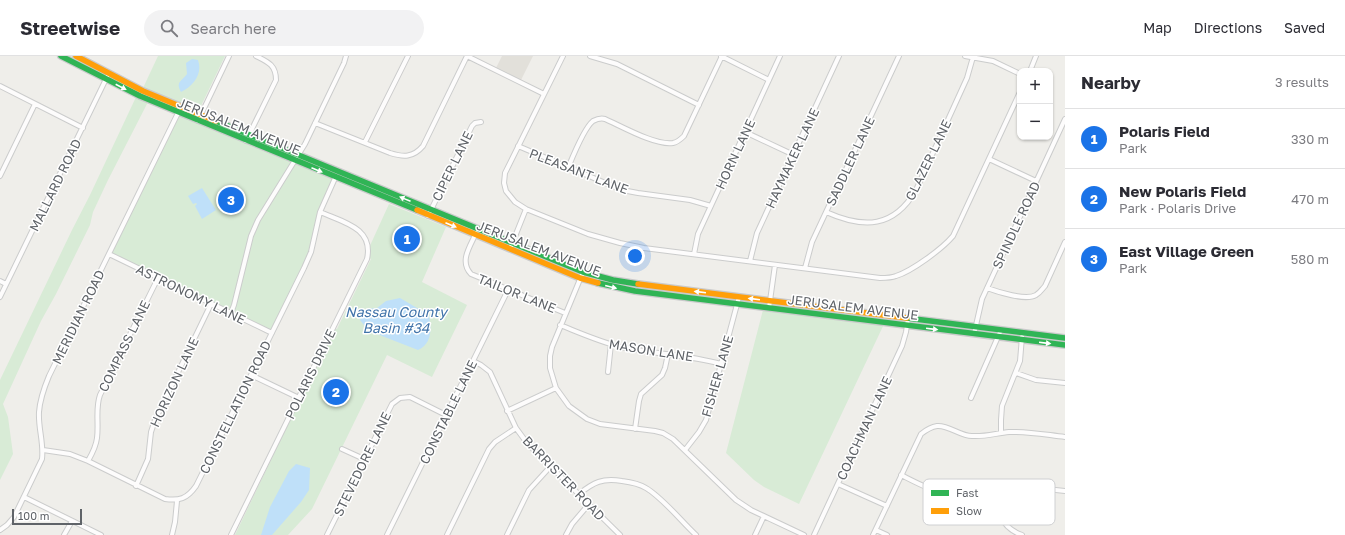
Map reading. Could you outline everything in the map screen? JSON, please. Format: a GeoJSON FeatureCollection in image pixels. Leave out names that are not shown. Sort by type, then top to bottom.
{"type":"FeatureCollection","features":[{"type":"Feature","properties":{"kind":"main road","name":"JERUSALEM AVENUE"},"geometry":{"type":"LineString","coordinates":[[61,56],[106,80],[178,113],[246,141],[338,172],[583,272],[613,280],[674,289],[1065,338]]}},
{"type":"Feature","properties":{"kind":"main road","name":"JERUSALEM AVENUE"},"geometry":{"type":"LineString","coordinates":[[76,56],[85,58],[142,91],[250,135],[335,178],[580,278],[616,288],[673,296],[1065,345]]}},
{"type":"Feature","properties":{"kind":"main road"},"geometry":{"type":"LineString","coordinates":[[673,296],[674,289]]}},
{"type":"Feature","properties":{"kind":"street"},"geometry":{"type":"LineString","coordinates":[[198,121],[229,56]]}},
{"type":"Feature","properties":{"kind":"street"},"geometry":{"type":"LineString","coordinates":[[246,141],[276,80],[276,73],[272,66],[256,56]]}},
{"type":"Feature","properties":{"kind":"street"},"geometry":{"type":"LineString","coordinates":[[231,313],[251,236],[258,220],[316,123],[346,56]]}},
{"type":"Feature","properties":{"kind":"street"},"geometry":{"type":"LineString","coordinates":[[364,142],[408,56]]}},
{"type":"Feature","properties":{"kind":"street"},"geometry":{"type":"LineString","coordinates":[[316,123],[401,157],[412,156],[423,146],[467,56],[544,94]]}},
{"type":"Feature","properties":{"kind":"street"},"geometry":{"type":"LineString","coordinates":[[563,56],[505,172],[504,183],[506,192],[511,199],[526,209],[588,234],[603,239],[644,248],[880,278],[895,277],[909,270],[942,247],[953,236],[1017,98]]}},
{"type":"Feature","properties":{"kind":"street"},"geometry":{"type":"LineString","coordinates":[[590,56],[617,64],[699,105]]}},
{"type":"Feature","properties":{"kind":"street"},"geometry":{"type":"LineString","coordinates":[[568,168],[591,122],[596,120],[605,119],[647,138],[666,143],[679,141],[684,136],[721,56],[769,80]]}},
{"type":"Feature","properties":{"kind":"street","name":"HORN LANE"},"geometry":{"type":"LineString","coordinates":[[694,254],[698,234],[780,56]]}},
{"type":"Feature","properties":{"kind":"street","name":"HAYMAKER LANE"},"geometry":{"type":"LineString","coordinates":[[750,261],[757,233],[840,56]]}},
{"type":"Feature","properties":{"kind":"street","name":"SADDLER LANE"},"geometry":{"type":"LineString","coordinates":[[805,268],[810,247],[899,56]]}},
{"type":"Feature","properties":{"kind":"street"},"geometry":{"type":"LineString","coordinates":[[966,56],[993,61],[1017,73]]}},
{"type":"Feature","properties":{"kind":"street"},"geometry":{"type":"LineString","coordinates":[[1031,68],[1036,56]]}},
{"type":"Feature","properties":{"kind":"street","name":"GLAZER LANE"},"geometry":{"type":"LineString","coordinates":[[826,212],[843,219],[872,223],[891,217],[905,206],[916,190],[967,78],[973,57]]}},
{"type":"Feature","properties":{"kind":"street"},"geometry":{"type":"LineString","coordinates":[[82,67],[85,58]]}},
{"type":"Feature","properties":{"kind":"street","name":"MALLARD ROAD"},"geometry":{"type":"LineString","coordinates":[[0,297],[109,73]]}},
{"type":"Feature","properties":{"kind":"street"},"geometry":{"type":"LineString","coordinates":[[0,86],[83,128]]}},
{"type":"Feature","properties":{"kind":"street"},"geometry":{"type":"LineString","coordinates":[[0,176],[35,104]]}},
{"type":"Feature","properties":{"kind":"street","name":"MERIDIAN ROAD"},"geometry":{"type":"LineString","coordinates":[[0,530],[7,526],[14,517],[42,459],[43,450],[39,413],[43,391],[181,107]]}},
{"type":"Feature","properties":{"kind":"street","name":"SPINDLE ROAD"},"geometry":{"type":"LineString","coordinates":[[974,334],[979,308],[987,288],[1065,119]]}},
{"type":"Feature","properties":{"kind":"street","name":"CIPER LANE"},"geometry":{"type":"LineString","coordinates":[[428,216],[472,126],[475,123],[481,122]]}},
{"type":"Feature","properties":{"kind":"street"},"geometry":{"type":"LineString","coordinates":[[745,132],[794,154]]}},
{"type":"Feature","properties":{"kind":"street","name":"PLEASANT LANE"},"geometry":{"type":"LineString","coordinates":[[518,146],[622,190],[690,200],[711,206]]}},
{"type":"Feature","properties":{"kind":"street"},"geometry":{"type":"LineString","coordinates":[[989,159],[1036,181]]}},
{"type":"Feature","properties":{"kind":"street","name":"CONSTELLATION ROAD"},"geometry":{"type":"LineString","coordinates":[[177,501],[188,496],[196,486],[304,268],[311,252],[320,212],[338,172]]}},
{"type":"Feature","properties":{"kind":"street"},"geometry":{"type":"LineString","coordinates":[[510,250],[526,209]]}},
{"type":"Feature","properties":{"kind":"street","name":"POLARIS DRIVE"},"geometry":{"type":"LineString","coordinates":[[231,535],[367,259],[367,242],[360,231],[354,226],[320,212]]}},
{"type":"Feature","properties":{"kind":"street","name":"TAILOR LANE"},"geometry":{"type":"LineString","coordinates":[[478,229],[466,254],[465,261],[468,271],[471,274],[565,313]]}},
{"type":"Feature","properties":{"kind":"street"},"geometry":{"type":"LineString","coordinates":[[987,288],[1013,295],[1028,297],[1036,295],[1041,292],[1045,286],[1065,242]]}},
{"type":"Feature","properties":{"kind":"street","name":"ASTRONOMY LANE"},"geometry":{"type":"LineString","coordinates":[[109,254],[272,333]]}},
{"type":"Feature","properties":{"kind":"street"},"geometry":{"type":"LineString","coordinates":[[769,308],[775,265]]}},
{"type":"Feature","properties":{"kind":"street"},"geometry":{"type":"LineString","coordinates":[[583,272],[560,325],[550,356],[550,368],[556,388],[569,406],[588,419],[600,424],[663,433],[673,439],[685,450],[736,500],[751,510],[804,535]]}},
{"type":"Feature","properties":{"kind":"street","name":"COMPASS LANE"},"geometry":{"type":"LineString","coordinates":[[88,461],[95,449],[97,437],[97,413],[100,395],[158,278]]}},
{"type":"Feature","properties":{"kind":"street"},"geometry":{"type":"LineString","coordinates":[[0,281],[6,284]]}},
{"type":"Feature","properties":{"kind":"street","name":"CONSTABLE LANE"},"geometry":{"type":"LineString","coordinates":[[387,535],[508,290]]}},
{"type":"Feature","properties":{"kind":"street","name":"FISHER LANE"},"geometry":{"type":"LineString","coordinates":[[685,450],[706,420],[739,297]]}},
{"type":"Feature","properties":{"kind":"street","name":"HORIZON LANE"},"geometry":{"type":"LineString","coordinates":[[136,486],[148,459],[151,432],[155,420],[211,304]]}},
{"type":"Feature","properties":{"kind":"street","name":"COACHMAN LANE"},"geometry":{"type":"LineString","coordinates":[[814,535],[902,346],[908,318]]}},
{"type":"Feature","properties":{"kind":"street","name":"MASON LANE"},"geometry":{"type":"LineString","coordinates":[[560,325],[598,341],[668,354],[699,358],[721,364]]}},
{"type":"Feature","properties":{"kind":"street"},"geometry":{"type":"LineString","coordinates":[[971,398],[1001,330]]}},
{"type":"Feature","properties":{"kind":"street"},"geometry":{"type":"LineString","coordinates":[[1001,433],[1002,406],[1020,362],[1022,333]]}},
{"type":"Feature","properties":{"kind":"street"},"geometry":{"type":"LineString","coordinates":[[608,372],[611,344]]}},
{"type":"Feature","properties":{"kind":"street"},"geometry":{"type":"LineString","coordinates":[[635,429],[641,394],[662,375],[668,354]]}},
{"type":"Feature","properties":{"kind":"street","name":"BARRISTER ROAD"},"geometry":{"type":"LineString","coordinates":[[473,361],[490,372],[507,411],[516,428],[527,443],[620,535]]}},
{"type":"Feature","properties":{"kind":"street"},"geometry":{"type":"LineString","coordinates":[[1016,372],[1036,380],[1065,383]]}},
{"type":"Feature","properties":{"kind":"street"},"geometry":{"type":"LineString","coordinates":[[251,375],[298,398]]}},
{"type":"Feature","properties":{"kind":"street"},"geometry":{"type":"LineString","coordinates":[[507,411],[556,388]]}},
{"type":"Feature","properties":{"kind":"street","name":"STEVEDORE LANE"},"geometry":{"type":"LineString","coordinates":[[327,535],[392,404],[397,399],[410,397],[446,415]]}},
{"type":"Feature","properties":{"kind":"street"},"geometry":{"type":"LineString","coordinates":[[873,535],[921,434],[931,427],[944,427],[959,434],[971,436],[1018,432],[1065,437]]}},
{"type":"Feature","properties":{"kind":"street"},"geometry":{"type":"LineString","coordinates":[[447,535],[489,449],[495,442],[516,428]]}},
{"type":"Feature","properties":{"kind":"street"},"geometry":{"type":"LineString","coordinates":[[342,449],[364,459]]}},
{"type":"Feature","properties":{"kind":"street"},"geometry":{"type":"LineString","coordinates":[[43,450],[70,454],[88,461],[165,499],[177,501],[172,535]]}},
{"type":"Feature","properties":{"kind":"street"},"geometry":{"type":"LineString","coordinates":[[507,535],[529,490],[550,467]]}},
{"type":"Feature","properties":{"kind":"street"},"geometry":{"type":"LineString","coordinates":[[901,475],[923,485]]}},
{"type":"Feature","properties":{"kind":"street"},"geometry":{"type":"LineString","coordinates":[[579,494],[602,480],[617,480],[635,483],[645,487],[655,495],[696,535]]}},
{"type":"Feature","properties":{"kind":"street"},"geometry":{"type":"LineString","coordinates":[[838,484],[887,506]]}},
{"type":"Feature","properties":{"kind":"street"},"geometry":{"type":"LineString","coordinates":[[1055,490],[1065,491]]}},
{"type":"Feature","properties":{"kind":"street"},"geometry":{"type":"LineString","coordinates":[[24,497],[101,535]]}},
{"type":"Feature","properties":{"kind":"street"},"geometry":{"type":"LineString","coordinates":[[566,535],[575,519],[589,504]]}},
{"type":"Feature","properties":{"kind":"street"},"geometry":{"type":"LineString","coordinates":[[755,535],[764,516]]}},
{"type":"Feature","properties":{"kind":"street"},"geometry":{"type":"LineString","coordinates":[[64,535],[72,520]]}},
{"type":"Feature","properties":{"kind":"street"},"geometry":{"type":"LineString","coordinates":[[1005,525],[1008,528],[1022,535]]}},
{"type":"Feature","properties":{"kind":"street"},"geometry":{"type":"LineString","coordinates":[[876,530],[887,535]]}},
{"type":"Feature","properties":{"kind":"shaded area"},"geometry":{"type":"Polygon","coordinates":[[[502,56],[533,56],[520,82],[495,70],[502,56]]]}},
{"type":"Feature","properties":{"kind":"green space"},"geometry":{"type":"Polygon","coordinates":[[[158,56],[225,56],[199,110],[143,88],[158,56]]]}},
{"type":"Feature","properties":{"kind":"green space"},"geometry":{"type":"Polygon","coordinates":[[[136,97],[148,102],[108,180],[93,212],[90,225],[41,321],[3,404],[8,417],[13,454],[0,480],[0,380],[136,97]]]}},
{"type":"Feature","properties":{"kind":"green space"},"geometry":{"type":"Polygon","coordinates":[[[180,110],[336,175],[315,224],[310,252],[271,333],[110,254],[180,110]]]}},
{"type":"Feature","properties":{"kind":"green space"},"geometry":{"type":"Polygon","coordinates":[[[389,204],[446,227],[422,282],[467,305],[432,377],[387,355],[312,509],[288,535],[235,535],[334,328],[337,329],[371,259],[367,257],[368,250],[389,204]]]}},
{"type":"Feature","properties":{"kind":"green space"},"geometry":{"type":"Polygon","coordinates":[[[764,306],[885,322],[799,504],[764,487],[754,480],[726,453],[764,306]]]}},
{"type":"Feature","properties":{"kind":"water"},"geometry":{"type":"Polygon","coordinates":[[[192,59],[198,60],[198,75],[193,83],[181,92],[179,89],[179,84],[187,74],[186,63],[192,59]]]}},
{"type":"Feature","properties":{"kind":"water"},"geometry":{"type":"Polygon","coordinates":[[[202,188],[216,210],[202,219],[195,206],[197,204],[193,204],[188,196],[202,188]]]}},
{"type":"Feature","properties":{"kind":"water","name":"Nassau County Basin #34"},"geometry":{"type":"Polygon","coordinates":[[[400,298],[429,315],[429,339],[423,347],[418,350],[367,329],[360,320],[366,309],[377,308],[386,301],[400,298]]]}},
{"type":"Feature","properties":{"kind":"water"},"geometry":{"type":"Polygon","coordinates":[[[296,464],[310,468],[309,490],[301,502],[272,535],[261,535],[270,507],[289,471],[296,464]]]}},
{"type":"Feature","properties":{"kind":"traffic: fast"},"geometry":{"type":"LineString","coordinates":[[61,56],[140,96],[417,210]]}},
{"type":"Feature","properties":{"kind":"traffic: fast"},"geometry":{"type":"LineString","coordinates":[[216,121],[583,272],[613,280],[638,284]]}},
{"type":"Feature","properties":{"kind":"traffic: fast"},"geometry":{"type":"LineString","coordinates":[[598,283],[635,291],[1065,345]]}},
{"type":"Feature","properties":{"kind":"traffic: fast"},"geometry":{"type":"LineString","coordinates":[[907,318],[1065,338]]}},
{"type":"Feature","properties":{"kind":"traffic: slow"},"geometry":{"type":"LineString","coordinates":[[76,56],[143,91],[216,121]]}},
{"type":"Feature","properties":{"kind":"traffic: slow"},"geometry":{"type":"LineString","coordinates":[[417,210],[580,278],[598,283]]}},
{"type":"Feature","properties":{"kind":"traffic: slow"},"geometry":{"type":"LineString","coordinates":[[638,284],[907,318]]}},
{"type":"Feature","properties":{"kind":"place","name":"East Village Green"},"geometry":{"type":"Point","coordinates":[231,200]}},
{"type":"Feature","properties":{"kind":"place","name":"Polaris Field"},"geometry":{"type":"Point","coordinates":[407,239]}},
{"type":"Feature","properties":{"kind":"place","name":"New Polaris Field"},"geometry":{"type":"Point","coordinates":[336,392]}}]}
